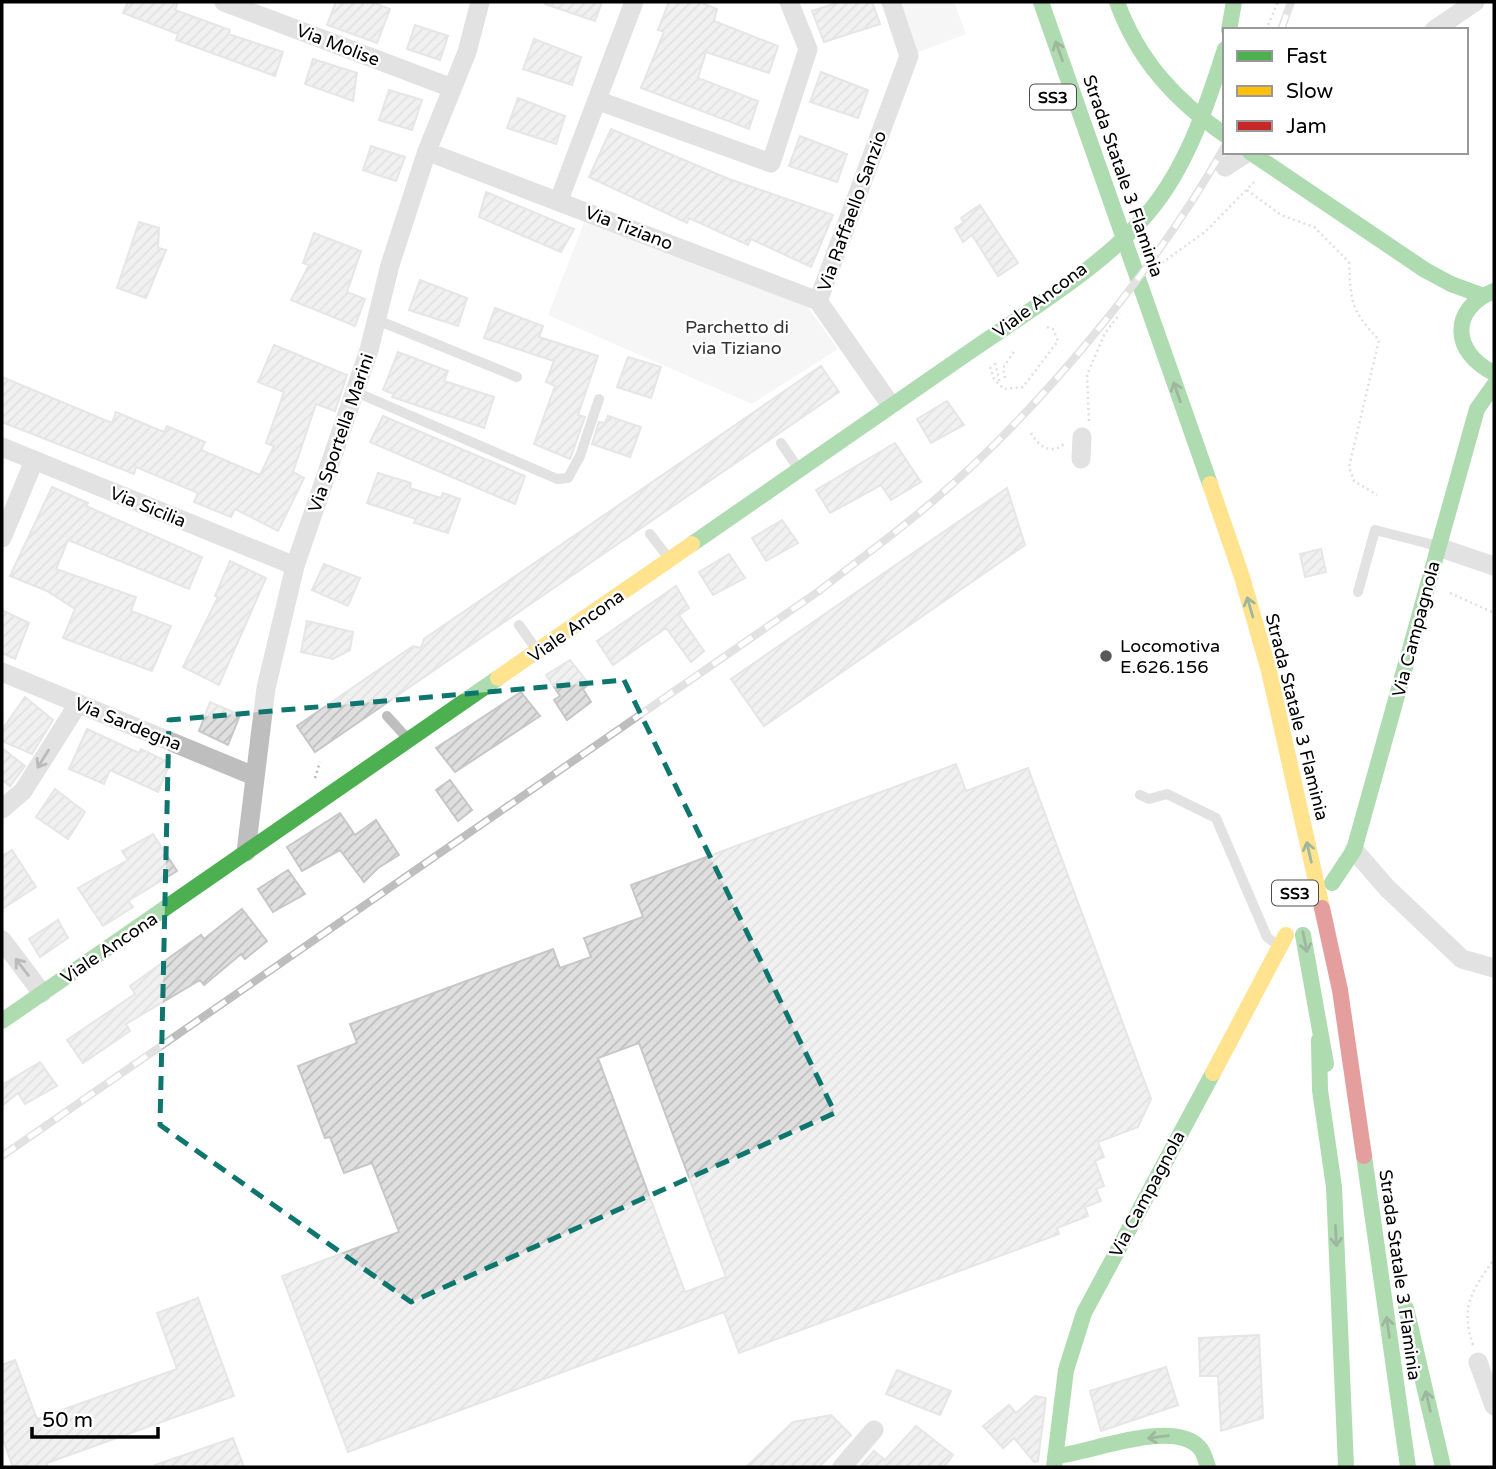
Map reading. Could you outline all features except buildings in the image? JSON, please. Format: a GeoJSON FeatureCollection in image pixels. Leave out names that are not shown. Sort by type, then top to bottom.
{"type":"FeatureCollection","features":[{"type":"Feature","properties":{"kind":"main road","name":"Strada Statale 3 Flaminia"},"geometry":{"type":"LineString","coordinates":[[1041,2],[1242,577],[1269,671],[1340,990],[1408,1467]]}},
{"type":"Feature","properties":{"kind":"main road"},"geometry":{"type":"LineString","coordinates":[[1117,2],[1137,49],[1158,80],[1223,133]]}},
{"type":"Feature","properties":{"kind":"main road"},"geometry":{"type":"LineString","coordinates":[[1229,28],[1234,2]]}},
{"type":"Feature","properties":{"kind":"main road","name":"Viale Ancona"},"geometry":{"type":"LineString","coordinates":[[2,1021],[1042,301],[1142,220],[1175,171],[1214,83],[1223,54]]}},
{"type":"Feature","properties":{"kind":"main road"},"geometry":{"type":"LineString","coordinates":[[1252,154],[1378,236],[1429,275],[1457,288],[1488,293]]}},
{"type":"Feature","properties":{"kind":"main road"},"geometry":{"type":"LineString","coordinates":[[1100,231],[1113,270]]}},
{"type":"Feature","properties":{"kind":"main road"},"geometry":{"type":"LineString","coordinates":[[1429,275],[1463,316],[1488,293]]}},
{"type":"Feature","properties":{"kind":"main road","name":"Via Campagnola"},"geometry":{"type":"LineString","coordinates":[[1463,316],[1461,343],[1467,355],[1477,408]]}},
{"type":"Feature","properties":{"kind":"main road"},"geometry":{"type":"LineString","coordinates":[[1467,355],[1475,364],[1494,373]]}},
{"type":"Feature","properties":{"kind":"main road","name":"Via Campagnola"},"geometry":{"type":"LineString","coordinates":[[1332,883],[1353,850],[1477,408],[1494,385]]}},
{"type":"Feature","properties":{"kind":"main road","name":"SS3"},"geometry":{"type":"LineString","coordinates":[[1300,917],[1354,1250]]}},
{"type":"Feature","properties":{"kind":"main road","name":"Via Campagnola"},"geometry":{"type":"LineString","coordinates":[[1056,1462],[1066,1370],[1084,1313],[1282,941]]}},
{"type":"Feature","properties":{"kind":"main road"},"geometry":{"type":"LineString","coordinates":[[1340,990],[1366,1081],[1397,1270]]}},
{"type":"Feature","properties":{"kind":"main road"},"geometry":{"type":"LineString","coordinates":[[1319,1022],[1320,1090],[1334,1187],[1346,1467]]}},
{"type":"Feature","properties":{"kind":"main road"},"geometry":{"type":"LineString","coordinates":[[1403,1296],[1443,1467]]}},
{"type":"Feature","properties":{"kind":"main road"},"geometry":{"type":"LineString","coordinates":[[1056,1462],[1153,1437],[1183,1436],[1203,1451],[1208,1467]]}},
{"type":"Feature","properties":{"kind":"street","name":"Via Molise"},"geometry":{"type":"LineString","coordinates":[[224,2],[452,88]]}},
{"type":"Feature","properties":{"kind":"street","name":"Via Sportella Marini"},"geometry":{"type":"LineString","coordinates":[[246,852],[266,688],[295,566],[377,320],[390,265],[427,151],[482,2]]}},
{"type":"Feature","properties":{"kind":"street"},"geometry":{"type":"LineString","coordinates":[[559,200],[599,101],[634,2]]}},
{"type":"Feature","properties":{"kind":"street"},"geometry":{"type":"LineString","coordinates":[[599,101],[771,163],[808,49],[789,2]]}},
{"type":"Feature","properties":{"kind":"street","name":"Via Raffaello Sanzio"},"geometry":{"type":"LineString","coordinates":[[890,404],[818,302],[909,56],[891,2]]}},
{"type":"Feature","properties":{"kind":"street"},"geometry":{"type":"LineString","coordinates":[[1436,28],[1463,6]]}},
{"type":"Feature","properties":{"kind":"street"},"geometry":{"type":"LineString","coordinates":[[1225,167],[1246,154]]}},
{"type":"Feature","properties":{"kind":"street","name":"Via Tiziano"},"geometry":{"type":"LineString","coordinates":[[439,156],[818,302]]}},
{"type":"Feature","properties":{"kind":"street"},"geometry":{"type":"LineString","coordinates":[[1081,458],[1088,430]]}},
{"type":"Feature","properties":{"kind":"street","name":"Via Sicilia"},"geometry":{"type":"LineString","coordinates":[[2,447],[295,566]]}},
{"type":"Feature","properties":{"kind":"street"},"geometry":{"type":"LineString","coordinates":[[2,538],[34,461]]}},
{"type":"Feature","properties":{"kind":"street"},"geometry":{"type":"LineString","coordinates":[[1438,547],[1494,566]]}},
{"type":"Feature","properties":{"kind":"street","name":"Via Sardegna"},"geometry":{"type":"LineString","coordinates":[[2,672],[254,776]]}},
{"type":"Feature","properties":{"kind":"street"},"geometry":{"type":"LineString","coordinates":[[2,808],[23,791],[78,704]]}},
{"type":"Feature","properties":{"kind":"street"},"geometry":{"type":"LineString","coordinates":[[1353,850],[1387,888],[1462,959],[1494,968]]}},
{"type":"Feature","properties":{"kind":"street"},"geometry":{"type":"LineString","coordinates":[[2,940],[42,993]]}},
{"type":"Feature","properties":{"kind":"street"},"geometry":{"type":"LineString","coordinates":[[1478,1362],[1494,1406]]}},
{"type":"Feature","properties":{"kind":"street"},"geometry":{"type":"LineString","coordinates":[[842,1467],[874,1430]]}},
{"type":"Feature","properties":{"kind":"lane"},"geometry":{"type":"LineString","coordinates":[[377,320],[517,377]]}},
{"type":"Feature","properties":{"kind":"lane"},"geometry":{"type":"LineString","coordinates":[[365,396],[557,479],[568,478],[580,456],[599,399]]}},
{"type":"Feature","properties":{"kind":"lane"},"geometry":{"type":"LineString","coordinates":[[782,443],[799,468]]}},
{"type":"Feature","properties":{"kind":"lane"},"geometry":{"type":"LineString","coordinates":[[1358,592],[1375,530],[1438,547]]}},
{"type":"Feature","properties":{"kind":"lane"},"geometry":{"type":"LineString","coordinates":[[650,534],[670,560]]}},
{"type":"Feature","properties":{"kind":"lane"},"geometry":{"type":"LineString","coordinates":[[519,625],[538,652]]}},
{"type":"Feature","properties":{"kind":"lane"},"geometry":{"type":"LineString","coordinates":[[387,716],[408,739]]}},
{"type":"Feature","properties":{"kind":"lane"},"geometry":{"type":"LineString","coordinates":[[1140,795],[1149,799],[1167,794],[1216,818],[1267,937],[1282,941]]}},
{"type":"Feature","properties":{"kind":"path"},"geometry":{"type":"LineString","coordinates":[[1267,28],[1278,2]]}},
{"type":"Feature","properties":{"kind":"path"},"geometry":{"type":"LineString","coordinates":[[1247,190],[1281,215],[1314,228],[1349,261],[1351,302],[1360,320],[1379,340],[1349,467],[1353,481],[1377,495]]}},
{"type":"Feature","properties":{"kind":"path"},"geometry":{"type":"LineString","coordinates":[[987,360],[994,379],[1000,385],[1011,391],[1023,387],[1058,341],[1053,330],[1044,326],[1035,333]]}},
{"type":"Feature","properties":{"kind":"path"},"geometry":{"type":"LineString","coordinates":[[1005,378],[1003,368],[1009,354],[1018,347]]}},
{"type":"Feature","properties":{"kind":"path"},"geometry":{"type":"LineString","coordinates":[[996,365],[1000,385]]}},
{"type":"Feature","properties":{"kind":"path"},"geometry":{"type":"LineString","coordinates":[[1088,430],[1090,410]]}},
{"type":"Feature","properties":{"kind":"path"},"geometry":{"type":"LineString","coordinates":[[1428,586],[1494,613]]}},
{"type":"Feature","properties":{"kind":"path"},"geometry":{"type":"LineString","coordinates":[[313,776],[320,762]]}},
{"type":"Feature","properties":{"kind":"path"},"geometry":{"type":"LineString","coordinates":[[1478,1362],[1466,1318],[1468,1304],[1494,1259]]}},
{"type":"Feature","properties":{"kind":"highlighted area"},"geometry":{"type":"Polygon","coordinates":[[[624,680],[835,1113],[411,1302],[160,1125],[169,720],[624,680]]]}},
{"type":"Feature","properties":{"kind":"green space"},"geometry":{"type":"Polygon","coordinates":[[[892,2],[954,2],[966,34],[911,55],[892,2]]]}},
{"type":"Feature","properties":{"kind":"green space","name":"Parchetto di via Tiziano"},"geometry":{"type":"Polygon","coordinates":[[[588,213],[808,307],[838,349],[752,404],[548,315],[588,213]]]}},
{"type":"Feature","properties":{"kind":"railway"},"geometry":{"type":"LineString","coordinates":[[1282,28],[1291,2]]}},
{"type":"Feature","properties":{"kind":"railway"},"geometry":{"type":"LineString","coordinates":[[2,1156],[819,591],[918,513],[973,466],[1054,382],[1093,336],[1166,240],[1223,149]]}},
{"type":"Feature","properties":{"kind":"traffic: fast"},"geometry":{"type":"LineString","coordinates":[[1041,2],[1210,484]]}},
{"type":"Feature","properties":{"kind":"traffic: fast"},"geometry":{"type":"LineString","coordinates":[[1117,2],[1136,42],[1160,77],[1190,108],[1223,134]]}},
{"type":"Feature","properties":{"kind":"traffic: fast"},"geometry":{"type":"LineString","coordinates":[[1229,28],[1234,2]]}},
{"type":"Feature","properties":{"kind":"traffic: fast"},"geometry":{"type":"LineString","coordinates":[[692,544],[1047,299],[1118,244],[1156,203],[1179,167],[1205,109],[1223,55]]}},
{"type":"Feature","properties":{"kind":"traffic: fast"},"geometry":{"type":"LineString","coordinates":[[1253,154],[1425,270],[1451,284],[1481,295]]}},
{"type":"Feature","properties":{"kind":"traffic: fast"},"geometry":{"type":"LineString","coordinates":[[1494,291],[1479,299],[1469,309],[1461,331],[1470,354],[1494,373]]}},
{"type":"Feature","properties":{"kind":"traffic: fast"},"geometry":{"type":"LineString","coordinates":[[1332,883],[1354,850],[1477,409],[1494,385]]}},
{"type":"Feature","properties":{"kind":"traffic: fast"},"geometry":{"type":"LineString","coordinates":[[2,1021],[498,678]]}},
{"type":"Feature","properties":{"kind":"traffic: fast"},"geometry":{"type":"LineString","coordinates":[[1303,935],[1326,1064]]}},
{"type":"Feature","properties":{"kind":"traffic: fast"},"geometry":{"type":"LineString","coordinates":[[1319,1040],[1320,1090],[1334,1187],[1346,1467]]}},
{"type":"Feature","properties":{"kind":"traffic: fast"},"geometry":{"type":"LineString","coordinates":[[1054,1467],[1066,1370],[1084,1313],[1213,1073]]}},
{"type":"Feature","properties":{"kind":"traffic: fast"},"geometry":{"type":"LineString","coordinates":[[1364,1156],[1408,1467]]}},
{"type":"Feature","properties":{"kind":"traffic: fast"},"geometry":{"type":"LineString","coordinates":[[1406,1308],[1443,1467]]}},
{"type":"Feature","properties":{"kind":"traffic: fast"},"geometry":{"type":"LineString","coordinates":[[1057,1456],[1151,1436],[1170,1436],[1187,1439],[1199,1447],[1208,1467]]}},
{"type":"Feature","properties":{"kind":"traffic: slow"},"geometry":{"type":"LineString","coordinates":[[1210,484],[1242,577],[1269,671],[1322,908]]}},
{"type":"Feature","properties":{"kind":"traffic: slow"},"geometry":{"type":"LineString","coordinates":[[498,678],[692,544]]}},
{"type":"Feature","properties":{"kind":"traffic: slow"},"geometry":{"type":"LineString","coordinates":[[1213,1073],[1286,935]]}},
{"type":"Feature","properties":{"kind":"traffic: jam"},"geometry":{"type":"LineString","coordinates":[[1322,908],[1340,990],[1364,1156]]}},
{"type":"Feature","properties":{"kind":"place","name":"Locomotiva E.626.156"},"geometry":{"type":"Point","coordinates":[1106,656]}}]}
